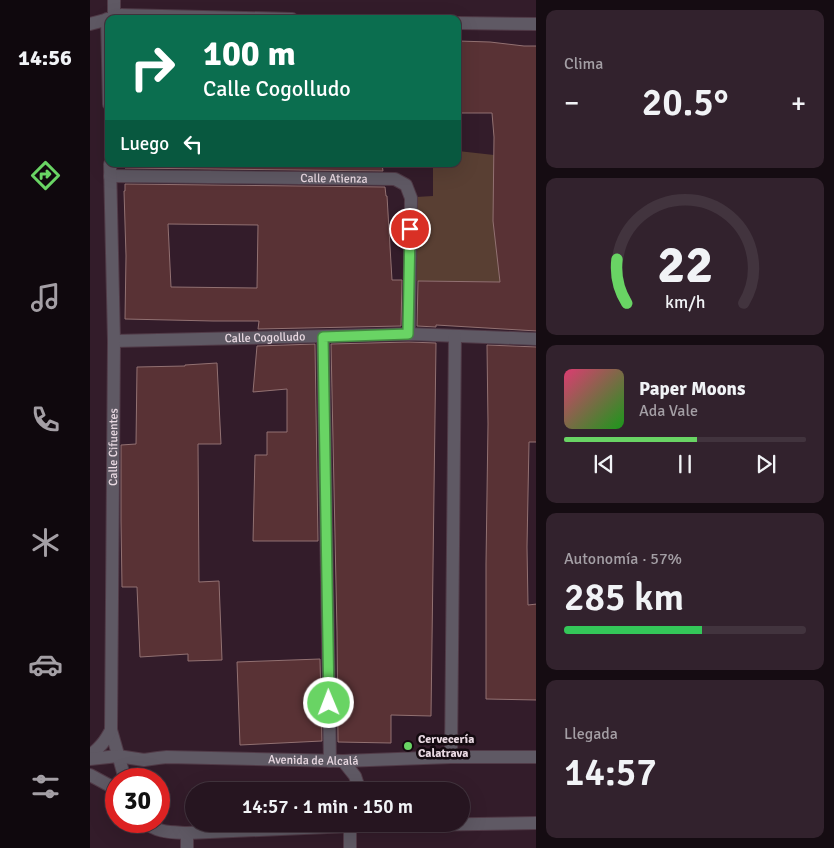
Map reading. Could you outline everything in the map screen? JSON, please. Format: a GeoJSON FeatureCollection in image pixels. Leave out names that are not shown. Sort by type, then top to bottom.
{"type":"FeatureCollection","features":[{"type":"Feature","properties":{"kind":"street"},"geometry":{"type":"LineString","coordinates":[[111,15],[114,0]]}},
{"type":"Feature","properties":{"kind":"street"},"geometry":{"type":"LineString","coordinates":[[90,24],[105,20]]}},
{"type":"Feature","properties":{"kind":"street"},"geometry":{"type":"LineString","coordinates":[[461,22],[536,24]]}},
{"type":"Feature","properties":{"kind":"street","name":"Calle Atienza"},"geometry":{"type":"LineString","coordinates":[[110,170],[395,179],[406,185],[411,198],[408,334]]}},
{"type":"Feature","properties":{"kind":"street","name":"Calle Cifuentes"},"geometry":{"type":"LineString","coordinates":[[110,170],[114,341],[111,730],[122,768]]}},
{"type":"Feature","properties":{"kind":"street","name":"Calle Cogolludo"},"geometry":{"type":"LineString","coordinates":[[114,341],[408,334],[536,339]]}},
{"type":"Feature","properties":{"kind":"street"},"geometry":{"type":"LineString","coordinates":[[452,757],[455,336]]}},
{"type":"Feature","properties":{"kind":"street"},"geometry":{"type":"LineString","coordinates":[[323,337],[330,761]]}},
{"type":"Feature","properties":{"kind":"street"},"geometry":{"type":"LineString","coordinates":[[90,757],[105,742],[111,730]]}},
{"type":"Feature","properties":{"kind":"street","name":"Avenida de Alcalá"},"geometry":{"type":"LineString","coordinates":[[90,757],[118,756],[144,760],[167,758],[343,761],[452,757],[536,757]]}},
{"type":"Feature","properties":{"kind":"street"},"geometry":{"type":"LineString","coordinates":[[137,768],[144,760]]}},
{"type":"Feature","properties":{"kind":"street"},"geometry":{"type":"LineString","coordinates":[[343,761],[355,776],[357,782]]}},
{"type":"Feature","properties":{"kind":"street"},"geometry":{"type":"LineString","coordinates":[[90,775],[105,783]]}},
{"type":"Feature","properties":{"kind":"street"},"geometry":{"type":"LineString","coordinates":[[470,824],[536,823]]}},
{"type":"Feature","properties":{"kind":"street"},"geometry":{"type":"LineString","coordinates":[[170,832],[206,832]]}},
{"type":"Feature","properties":{"kind":"street"},"geometry":{"type":"LineString","coordinates":[[344,832],[350,848]]}},
{"type":"Feature","properties":{"kind":"street"},"geometry":{"type":"LineString","coordinates":[[187,833],[187,848]]}},
{"type":"Feature","properties":{"kind":"shaded area"},"geometry":{"type":"Polygon","coordinates":[[[461,151],[494,155],[500,282],[415,281],[416,197],[433,196],[433,167],[461,167],[461,151]]]}},
{"type":"Feature","properties":{"kind":"building"},"geometry":{"type":"Polygon","coordinates":[[[461,41],[536,46],[536,331],[436,325],[436,327],[417,326],[418,281],[500,282],[493,221],[494,137],[492,113],[461,113],[461,41]]]}},
{"type":"Feature","properties":{"kind":"building"},"geometry":{"type":"Polygon","coordinates":[[[382,167],[383,171],[125,168],[382,167]]]}},
{"type":"Feature","properties":{"kind":"building"},"geometry":{"type":"Polygon","coordinates":[[[125,184],[385,187],[392,280],[402,280],[401,326],[258,329],[259,321],[125,319],[125,184]],[[168,224],[171,287],[257,288],[258,225],[168,224]]]}},
{"type":"Feature","properties":{"kind":"building"},"geometry":{"type":"Polygon","coordinates":[[[436,343],[431,716],[391,715],[391,743],[338,742],[331,344],[436,343]]]}},
{"type":"Feature","properties":{"kind":"building"},"geometry":{"type":"Polygon","coordinates":[[[315,344],[318,541],[253,541],[255,455],[267,455],[267,432],[287,432],[287,389],[253,392],[257,346],[315,344]]]}},
{"type":"Feature","properties":{"kind":"building"},"geometry":{"type":"Polygon","coordinates":[[[487,345],[536,347],[536,442],[529,442],[527,547],[528,605],[536,604],[536,700],[486,699],[487,345]]]}},
{"type":"Feature","properties":{"kind":"building"},"geometry":{"type":"Polygon","coordinates":[[[217,363],[221,444],[198,444],[199,582],[219,581],[222,660],[188,661],[188,654],[140,657],[137,587],[122,587],[121,521],[121,445],[136,444],[137,367],[217,363]]]}},
{"type":"Feature","properties":{"kind":"building"},"geometry":{"type":"Polygon","coordinates":[[[320,659],[322,741],[240,745],[237,662],[320,659]]]}},
{"type":"Feature","properties":{"kind":"place","name":"Cervecería Calatrava"},"geometry":{"type":"Point","coordinates":[408,746]}},
{"type":"Feature","properties":{"kind":"route"},"geometry":{"type":"LineString","coordinates":[[329,703],[323,337],[408,334],[410,229]]}}]}
